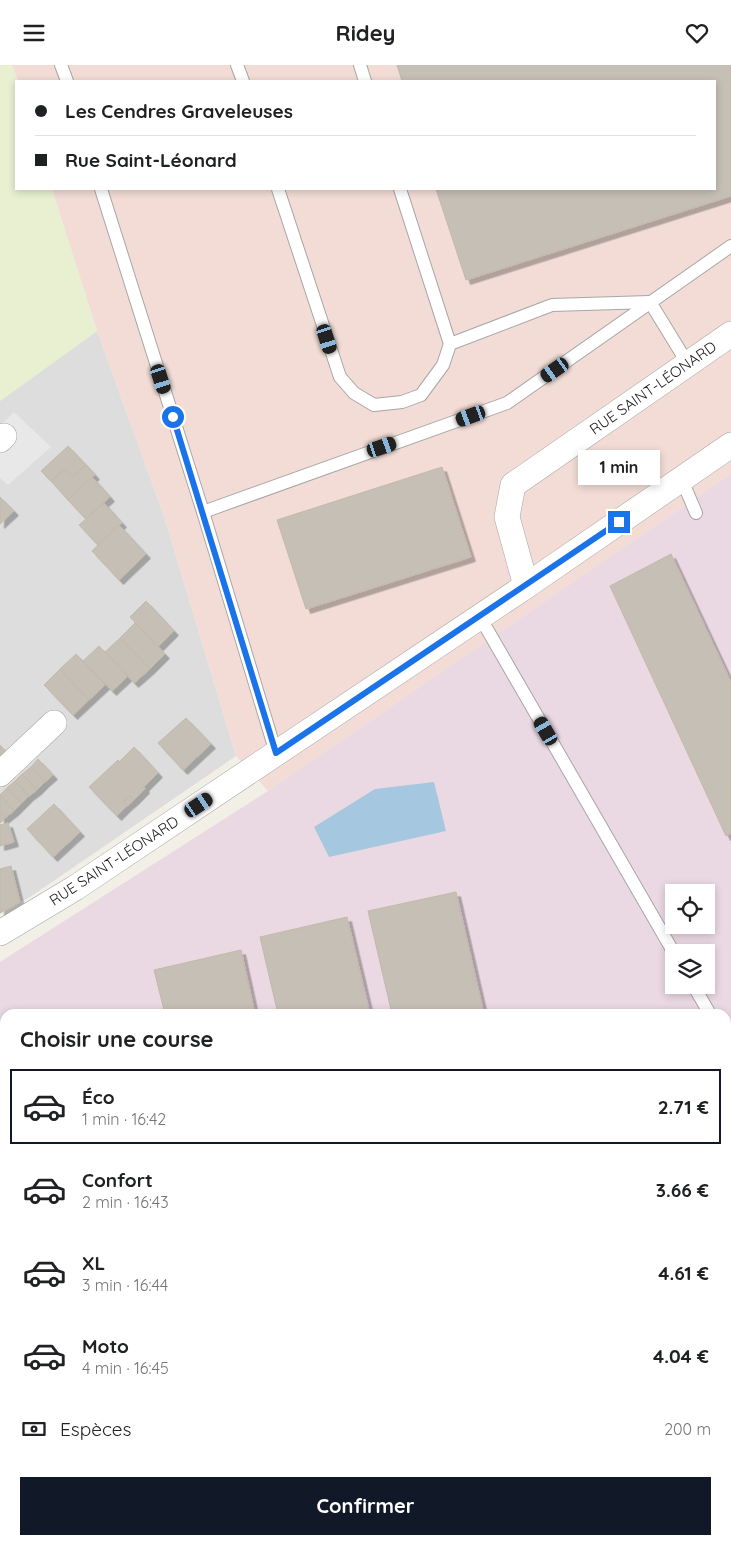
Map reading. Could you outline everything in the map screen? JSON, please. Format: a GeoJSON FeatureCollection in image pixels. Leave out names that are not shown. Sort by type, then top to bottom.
{"type":"FeatureCollection","features":[{"type":"Feature","properties":{"kind":"street","name":"RUE SAINT-LÉONARD"},"geometry":{"type":"LineString","coordinates":[[526,587],[507,517],[513,485],[731,335]]}},
{"type":"Feature","properties":{"kind":"street","name":"RUE SAINT-LÉONARD"},"geometry":{"type":"LineString","coordinates":[[0,933],[75,888],[526,587],[731,445]]}},
{"type":"Feature","properties":{"kind":"street"},"geometry":{"type":"LineString","coordinates":[[0,774],[54,723]]}},
{"type":"Feature","properties":{"kind":"lane"},"geometry":{"type":"LineString","coordinates":[[61,65],[66,80]]}},
{"type":"Feature","properties":{"kind":"lane"},"geometry":{"type":"LineString","coordinates":[[237,65],[242,80]]}},
{"type":"Feature","properties":{"kind":"lane"},"geometry":{"type":"LineString","coordinates":[[360,65],[365,80]]}},
{"type":"Feature","properties":{"kind":"lane"},"geometry":{"type":"LineString","coordinates":[[101,190],[203,511],[276,753]]}},
{"type":"Feature","properties":{"kind":"lane"},"geometry":{"type":"LineString","coordinates":[[278,190],[340,377],[354,393],[374,405],[402,402],[421,395],[443,365],[450,344],[400,190]]}},
{"type":"Feature","properties":{"kind":"lane"},"geometry":{"type":"LineString","coordinates":[[203,511],[507,403],[731,246]]}},
{"type":"Feature","properties":{"kind":"lane"},"geometry":{"type":"LineString","coordinates":[[450,344],[552,305],[650,302]]}},
{"type":"Feature","properties":{"kind":"lane"},"geometry":{"type":"LineString","coordinates":[[650,302],[688,364]]}},
{"type":"Feature","properties":{"kind":"lane"},"geometry":{"type":"LineString","coordinates":[[682,479],[696,513]]}},
{"type":"Feature","properties":{"kind":"lane"},"geometry":{"type":"LineString","coordinates":[[480,617],[669,944]]}},
{"type":"Feature","properties":{"kind":"lane"},"geometry":{"type":"LineString","coordinates":[[698,994],[707,1009]]}},
{"type":"Feature","properties":{"kind":"shaded area"},"geometry":{"type":"Polygon","coordinates":[[[12,65],[731,65],[731,474],[268,791],[236,756],[164,516],[97,331],[52,190],[716,190],[716,80],[18,80],[12,65]]]}},
{"type":"Feature","properties":{"kind":"shaded area"},"geometry":{"type":"Polygon","coordinates":[[[97,331],[164,516],[236,756],[30,897],[0,913],[0,401],[97,331]]]}},
{"type":"Feature","properties":{"kind":"shaded area"},"geometry":{"type":"Polygon","coordinates":[[[14,412],[51,447],[8,485],[0,478],[0,426],[14,412]]]}},
{"type":"Feature","properties":{"kind":"shaded area"},"geometry":{"type":"Polygon","coordinates":[[[731,474],[731,1009],[0,1009],[0,962],[268,791],[731,474]]]}},
{"type":"Feature","properties":{"kind":"green space"},"geometry":{"type":"Polygon","coordinates":[[[0,65],[12,65],[17,80],[15,80],[15,190],[52,190],[97,331],[0,401],[0,65]]]}},
{"type":"Feature","properties":{"kind":"water"},"geometry":{"type":"Polygon","coordinates":[[[434,782],[446,831],[329,857],[314,827],[375,789],[434,782]]]}},
{"type":"Feature","properties":{"kind":"building"},"geometry":{"type":"Polygon","coordinates":[[[397,65],[731,65],[731,196],[466,280],[436,190],[716,190],[716,80],[402,80],[397,65]]]}},
{"type":"Feature","properties":{"kind":"building"},"geometry":{"type":"Polygon","coordinates":[[[68,446],[86,465],[73,477],[65,469],[51,481],[41,471],[68,446]]]}},
{"type":"Feature","properties":{"kind":"building"},"geometry":{"type":"Polygon","coordinates":[[[86,465],[95,475],[68,500],[51,481],[65,469],[73,477],[86,465]]]}},
{"type":"Feature","properties":{"kind":"building"},"geometry":{"type":"Polygon","coordinates":[[[442,467],[471,557],[306,609],[277,520],[442,467]]]}},
{"type":"Feature","properties":{"kind":"building"},"geometry":{"type":"Polygon","coordinates":[[[92,477],[110,497],[86,519],[68,500],[92,477]]]}},
{"type":"Feature","properties":{"kind":"building"},"geometry":{"type":"Polygon","coordinates":[[[0,497],[14,511],[0,524],[0,497]]]}},
{"type":"Feature","properties":{"kind":"building"},"geometry":{"type":"Polygon","coordinates":[[[104,503],[122,523],[98,545],[79,525],[104,503]]]}},
{"type":"Feature","properties":{"kind":"building"},"geometry":{"type":"Polygon","coordinates":[[[119,525],[146,554],[119,580],[92,551],[119,525]]]}},
{"type":"Feature","properties":{"kind":"building"},"geometry":{"type":"Polygon","coordinates":[[[671,554],[731,682],[731,833],[726,836],[610,586],[671,554]]]}},
{"type":"Feature","properties":{"kind":"building"},"geometry":{"type":"Polygon","coordinates":[[[146,601],[174,631],[158,647],[130,617],[146,601]]]}},
{"type":"Feature","properties":{"kind":"building"},"geometry":{"type":"Polygon","coordinates":[[[135,623],[165,654],[150,669],[120,638],[135,623]]]}},
{"type":"Feature","properties":{"kind":"building"},"geometry":{"type":"Polygon","coordinates":[[[120,638],[150,669],[134,683],[105,652],[120,638]]]}},
{"type":"Feature","properties":{"kind":"building"},"geometry":{"type":"Polygon","coordinates":[[[99,646],[128,676],[112,691],[83,661],[99,646]]]}},
{"type":"Feature","properties":{"kind":"building"},"geometry":{"type":"Polygon","coordinates":[[[76,654],[105,685],[89,700],[60,669],[76,654]]]}},
{"type":"Feature","properties":{"kind":"building"},"geometry":{"type":"Polygon","coordinates":[[[60,669],[89,700],[73,715],[44,685],[60,669]]]}},
{"type":"Feature","properties":{"kind":"building"},"geometry":{"type":"Polygon","coordinates":[[[186,718],[211,744],[183,770],[158,743],[186,718]]]}},
{"type":"Feature","properties":{"kind":"building"},"geometry":{"type":"Polygon","coordinates":[[[0,745],[8,754],[0,761],[0,745]]]}},
{"type":"Feature","properties":{"kind":"building"},"geometry":{"type":"Polygon","coordinates":[[[134,747],[158,773],[134,800],[130,796],[123,802],[127,806],[117,816],[89,787],[134,747]]]}},
{"type":"Feature","properties":{"kind":"building"},"geometry":{"type":"Polygon","coordinates":[[[38,759],[53,775],[45,782],[31,767],[38,759]]]}},
{"type":"Feature","properties":{"kind":"building"},"geometry":{"type":"Polygon","coordinates":[[[31,767],[45,782],[37,790],[22,774],[31,767]]]}},
{"type":"Feature","properties":{"kind":"building"},"geometry":{"type":"Polygon","coordinates":[[[22,774],[37,790],[29,796],[15,781],[22,774]]]}},
{"type":"Feature","properties":{"kind":"building"},"geometry":{"type":"Polygon","coordinates":[[[15,781],[29,796],[22,803],[7,788],[15,781]]]}},
{"type":"Feature","properties":{"kind":"building"},"geometry":{"type":"Polygon","coordinates":[[[7,788],[22,803],[14,811],[0,795],[7,788]]]}},
{"type":"Feature","properties":{"kind":"building"},"geometry":{"type":"Polygon","coordinates":[[[0,795],[14,811],[5,818],[0,812],[0,795]]]}},
{"type":"Feature","properties":{"kind":"building"},"geometry":{"type":"Polygon","coordinates":[[[130,796],[134,800],[127,806],[123,802],[130,796]]]}},
{"type":"Feature","properties":{"kind":"building"},"geometry":{"type":"Polygon","coordinates":[[[54,804],[80,832],[53,857],[27,829],[54,804]]]}},
{"type":"Feature","properties":{"kind":"building"},"geometry":{"type":"Polygon","coordinates":[[[0,812],[5,818],[0,823],[0,812]]]}},
{"type":"Feature","properties":{"kind":"building"},"geometry":{"type":"Polygon","coordinates":[[[8,823],[14,842],[0,846],[0,825],[8,823]]]}},
{"type":"Feature","properties":{"kind":"building"},"geometry":{"type":"Polygon","coordinates":[[[11,866],[20,902],[0,913],[0,869],[11,866]]]}},
{"type":"Feature","properties":{"kind":"building"},"geometry":{"type":"Polygon","coordinates":[[[456,892],[483,1009],[391,1009],[368,911],[456,892]]]}},
{"type":"Feature","properties":{"kind":"building"},"geometry":{"type":"Polygon","coordinates":[[[347,917],[369,1009],[277,1009],[260,937],[347,917]]]}},
{"type":"Feature","properties":{"kind":"building"},"geometry":{"type":"Polygon","coordinates":[[[241,950],[254,1009],[164,1009],[154,970],[241,950]]]}},
{"type":"Feature","properties":{"kind":"route"},"geometry":{"type":"LineString","coordinates":[[173,417],[276,753],[526,587],[619,522]]}}]}
